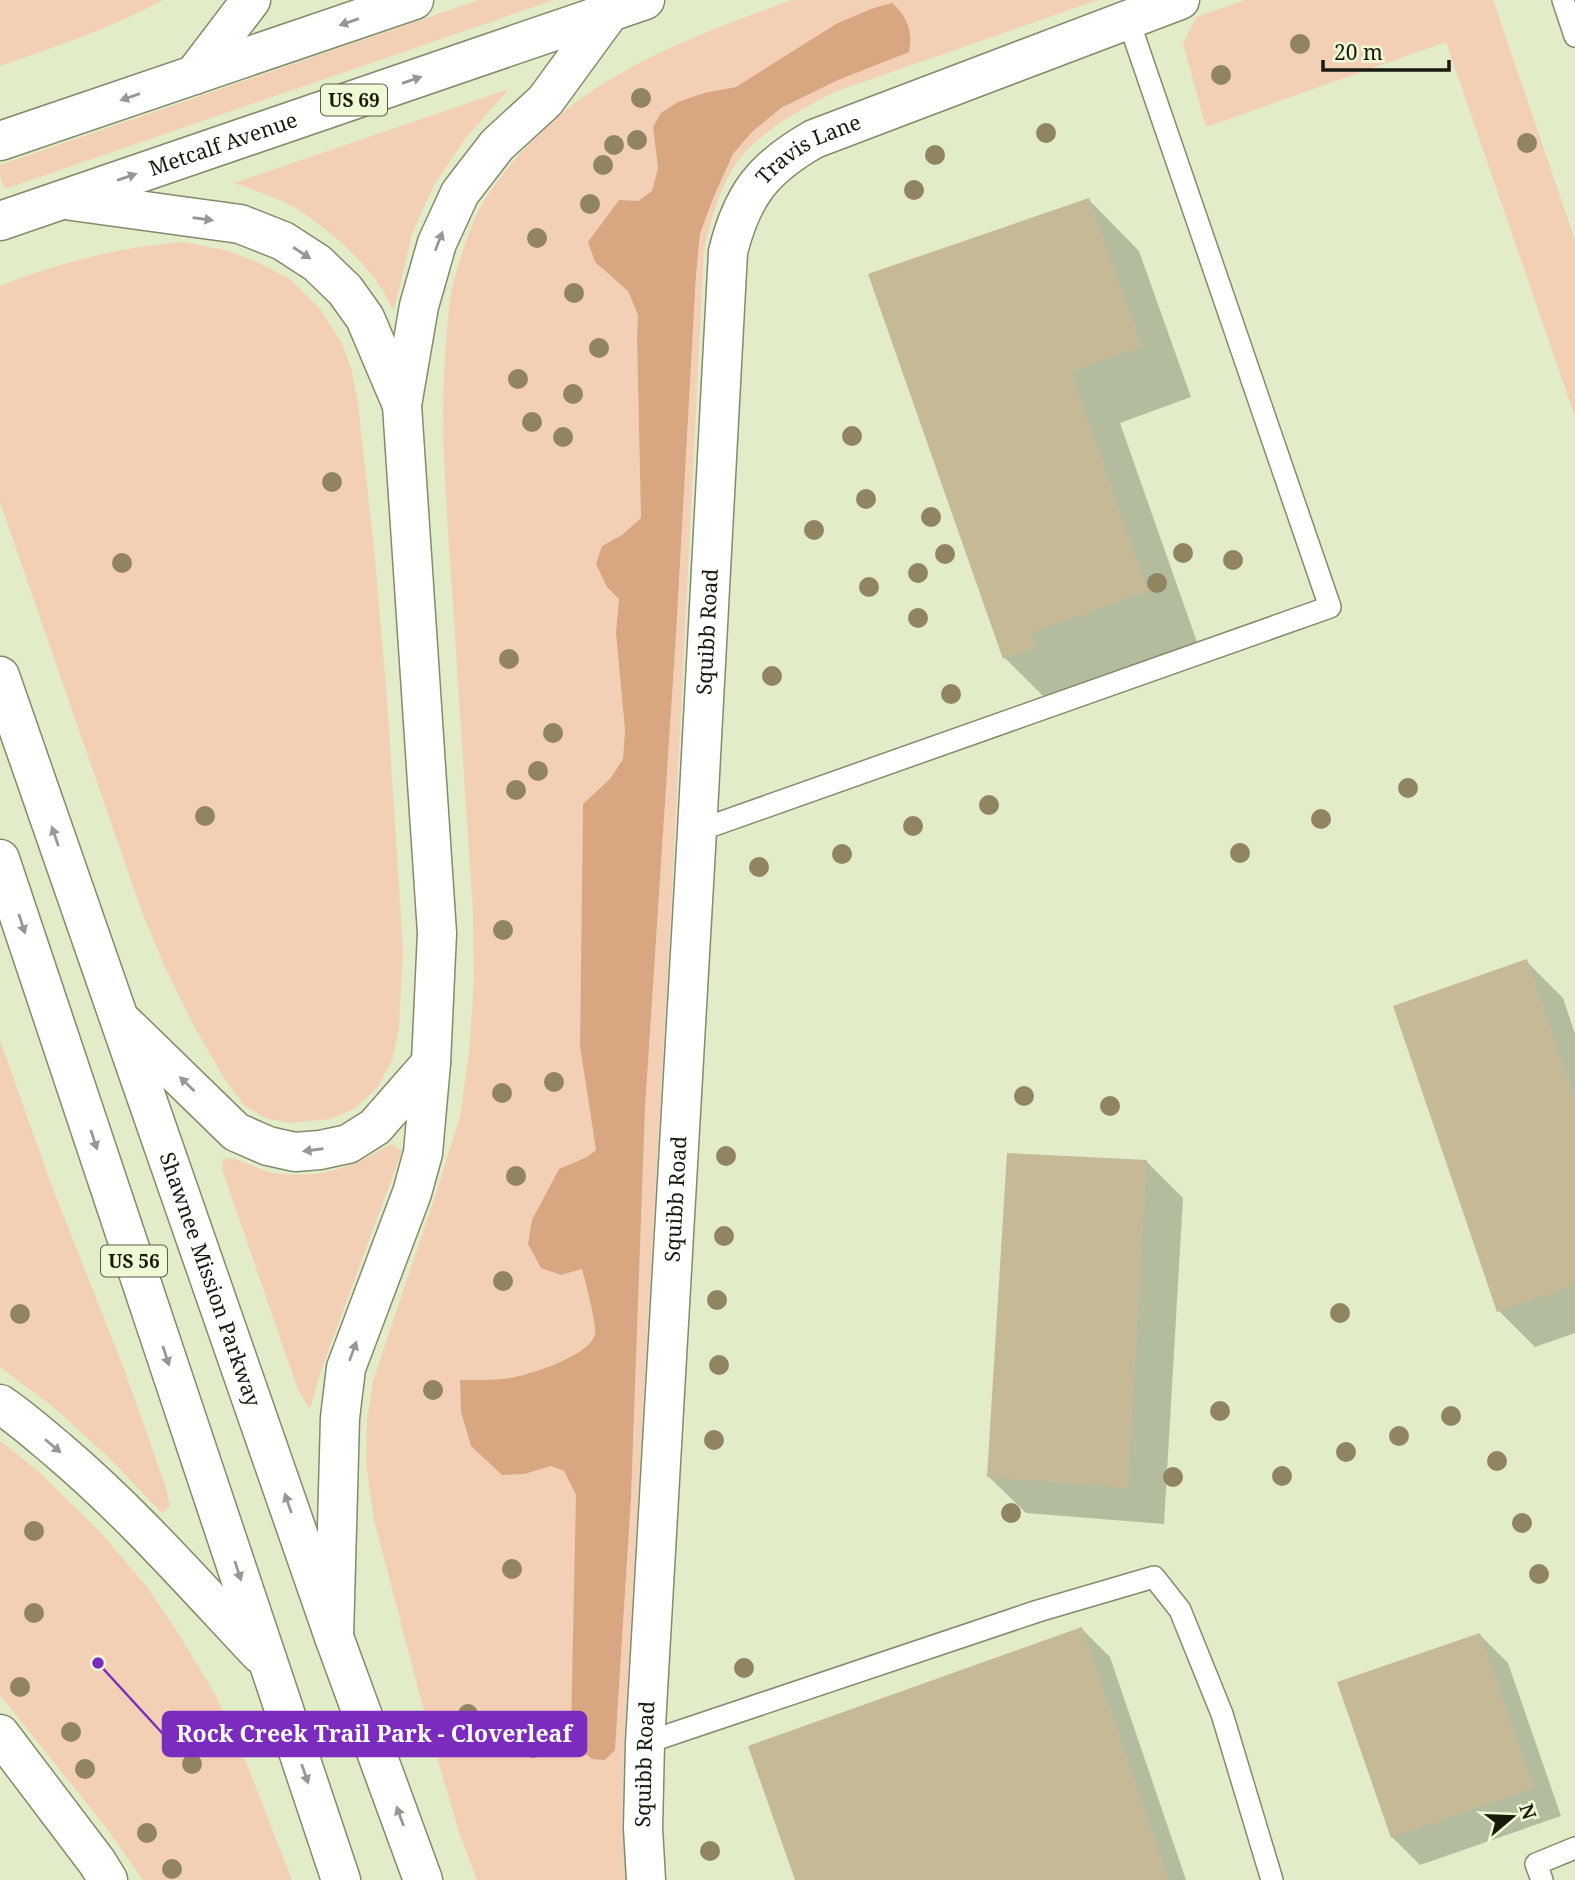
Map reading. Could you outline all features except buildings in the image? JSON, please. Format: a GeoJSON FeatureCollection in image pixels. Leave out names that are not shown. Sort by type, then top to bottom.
{"type":"FeatureCollection","features":[{"type":"Feature","properties":{"kind":"main road"},"geometry":{"type":"LineString","coordinates":[[194,75],[251,0]]}},
{"type":"Feature","properties":{"kind":"main road"},"geometry":{"type":"LineString","coordinates":[[0,141],[414,0]]}},
{"type":"Feature","properties":{"kind":"main road","name":"Travis Lane"},"geometry":{"type":"LineString","coordinates":[[714,517],[728,252],[737,221],[758,183],[783,157],[814,139],[1180,0]]}},
{"type":"Feature","properties":{"kind":"main road"},"geometry":{"type":"LineString","coordinates":[[334,1637],[340,1418],[346,1368],[412,1193],[423,1153],[431,1063],[437,933],[402,405],[419,306],[437,243],[460,193],[497,145],[545,101],[627,6]]}},
{"type":"Feature","properties":{"kind":"main road","name":"Metcalf Avenue"},"geometry":{"type":"LineString","coordinates":[[0,221],[627,6]]}},
{"type":"Feature","properties":{"kind":"main road"},"geometry":{"type":"LineString","coordinates":[[63,200],[240,224],[283,241],[317,263],[345,290],[365,318],[402,405]]}},
{"type":"Feature","properties":{"kind":"main road","name":"Squibb Road"},"geometry":{"type":"LineString","coordinates":[[646,1880],[643,1828],[645,1743],[714,517]]}},
{"type":"Feature","properties":{"kind":"main road","name":"Shawnee Mission Parkway"},"geometry":{"type":"LineString","coordinates":[[0,676],[334,1637],[423,1880]]}},
{"type":"Feature","properties":{"kind":"main road","name":"US 56"},"geometry":{"type":"LineString","coordinates":[[0,859],[341,1880]]}},
{"type":"Feature","properties":{"kind":"main road"},"geometry":{"type":"LineString","coordinates":[[118,1017],[236,1132],[268,1146],[295,1152],[348,1144],[375,1127],[431,1063]]}},
{"type":"Feature","properties":{"kind":"main road"},"geometry":{"type":"LineString","coordinates":[[0,1404],[84,1472],[268,1662]]}},
{"type":"Feature","properties":{"kind":"main road"},"geometry":{"type":"LineString","coordinates":[[0,1734],[108,1880]]}},
{"type":"Feature","properties":{"kind":"lane"},"geometry":{"type":"LineString","coordinates":[[1563,0],[1575,36]]}},
{"type":"Feature","properties":{"kind":"lane"},"geometry":{"type":"LineString","coordinates":[[697,831],[1330,607],[1128,19]]}},
{"type":"Feature","properties":{"kind":"lane"},"geometry":{"type":"LineString","coordinates":[[645,1743],[1038,1611],[1154,1577],[1180,1610],[1222,1714],[1272,1880]]}},
{"type":"Feature","properties":{"kind":"lane"},"geometry":{"type":"LineString","coordinates":[[1542,1880],[1536,1864],[1575,1848]]}},
{"type":"Feature","properties":{"kind":"shaded area"},"geometry":{"type":"Polygon","coordinates":[[[0,0],[163,0],[103,28],[0,66],[0,0]]]}},
{"type":"Feature","properties":{"kind":"shaded area"},"geometry":{"type":"Polygon","coordinates":[[[479,0],[554,0],[5,189],[0,176],[0,165],[479,0]]]}},
{"type":"Feature","properties":{"kind":"shaded area"},"geometry":{"type":"Polygon","coordinates":[[[792,0],[1098,0],[834,92],[806,107],[764,135],[741,157],[728,178],[713,213],[703,264],[670,931],[624,1746],[622,1828],[627,1880],[477,1880],[459,1832],[429,1730],[374,1520],[366,1463],[367,1420],[373,1381],[460,1117],[469,1053],[474,980],[473,913],[444,452],[444,369],[450,301],[462,253],[481,206],[507,169],[546,127],[577,102],[644,60],[717,28],[792,0]],[[836,24],[736,87],[704,93],[653,127],[658,168],[652,191],[638,201],[595,262],[628,291],[638,315],[641,518],[622,535],[602,546],[607,587],[619,599],[616,633],[625,730],[623,759],[610,779],[583,805],[580,1046],[596,1150],[587,1157],[559,1169],[561,1275],[582,1269],[593,1312],[595,1334],[583,1349],[531,1373],[510,1378],[460,1381],[461,1412],[471,1446],[502,1475],[551,1466],[564,1471],[577,1496],[571,1728],[574,1745],[592,1759],[615,1750],[631,1498],[645,1108],[700,234],[733,154],[752,132],[781,108],[838,80],[836,24]]]}},
{"type":"Feature","properties":{"kind":"shaded area"},"geometry":{"type":"Polygon","coordinates":[[[1245,0],[1493,0],[1575,240],[1575,417],[1446,42],[1206,127],[1183,43],[1197,17],[1245,0]]]}},
{"type":"Feature","properties":{"kind":"shaded area"},"geometry":{"type":"Polygon","coordinates":[[[892,3],[908,24],[909,52],[838,80],[781,108],[752,132],[733,154],[700,234],[645,1108],[631,1498],[615,1750],[605,1760],[592,1759],[574,1745],[571,1728],[576,1495],[564,1471],[551,1466],[524,1474],[502,1475],[471,1446],[461,1412],[460,1380],[492,1380],[531,1373],[558,1363],[583,1349],[595,1334],[593,1313],[582,1269],[561,1275],[541,1268],[528,1244],[532,1220],[559,1169],[587,1157],[596,1150],[580,1046],[583,804],[610,779],[623,759],[625,730],[616,633],[619,599],[607,587],[596,564],[602,546],[622,535],[641,518],[638,315],[628,291],[595,262],[588,242],[619,200],[638,201],[652,191],[658,168],[653,127],[661,113],[678,102],[704,93],[736,87],[836,24],[892,3]]]}},
{"type":"Feature","properties":{"kind":"shaded area"},"geometry":{"type":"Polygon","coordinates":[[[509,89],[465,139],[433,187],[412,234],[394,310],[374,277],[325,229],[288,204],[234,183],[509,89]]]}},
{"type":"Feature","properties":{"kind":"shaded area"},"geometry":{"type":"Polygon","coordinates":[[[183,242],[225,250],[290,279],[320,309],[342,343],[352,371],[358,404],[387,699],[403,950],[399,1028],[392,1061],[376,1089],[355,1108],[331,1119],[289,1123],[265,1118],[244,1105],[224,1078],[195,1028],[142,912],[0,502],[0,286],[90,257],[183,242]]]}},
{"type":"Feature","properties":{"kind":"shaded area"},"geometry":{"type":"Polygon","coordinates":[[[0,1040],[51,1184],[124,1369],[166,1488],[170,1506],[162,1513],[110,1459],[57,1410],[0,1367],[0,1040]]]}},
{"type":"Feature","properties":{"kind":"shaded area"},"geometry":{"type":"Polygon","coordinates":[[[392,1144],[402,1151],[319,1376],[310,1409],[298,1390],[222,1169],[223,1159],[234,1159],[280,1174],[312,1174],[352,1164],[392,1144]]]}},
{"type":"Feature","properties":{"kind":"shaded area"},"geometry":{"type":"Polygon","coordinates":[[[0,1441],[38,1471],[102,1534],[147,1587],[178,1633],[215,1694],[249,1770],[292,1880],[143,1880],[108,1830],[0,1695],[0,1441]]]}},
{"type":"Feature","properties":{"kind":"place","name":"Rock Creek Trail Park - Cloverleaf"},"geometry":{"type":"Point","coordinates":[98,1663]}}]}
